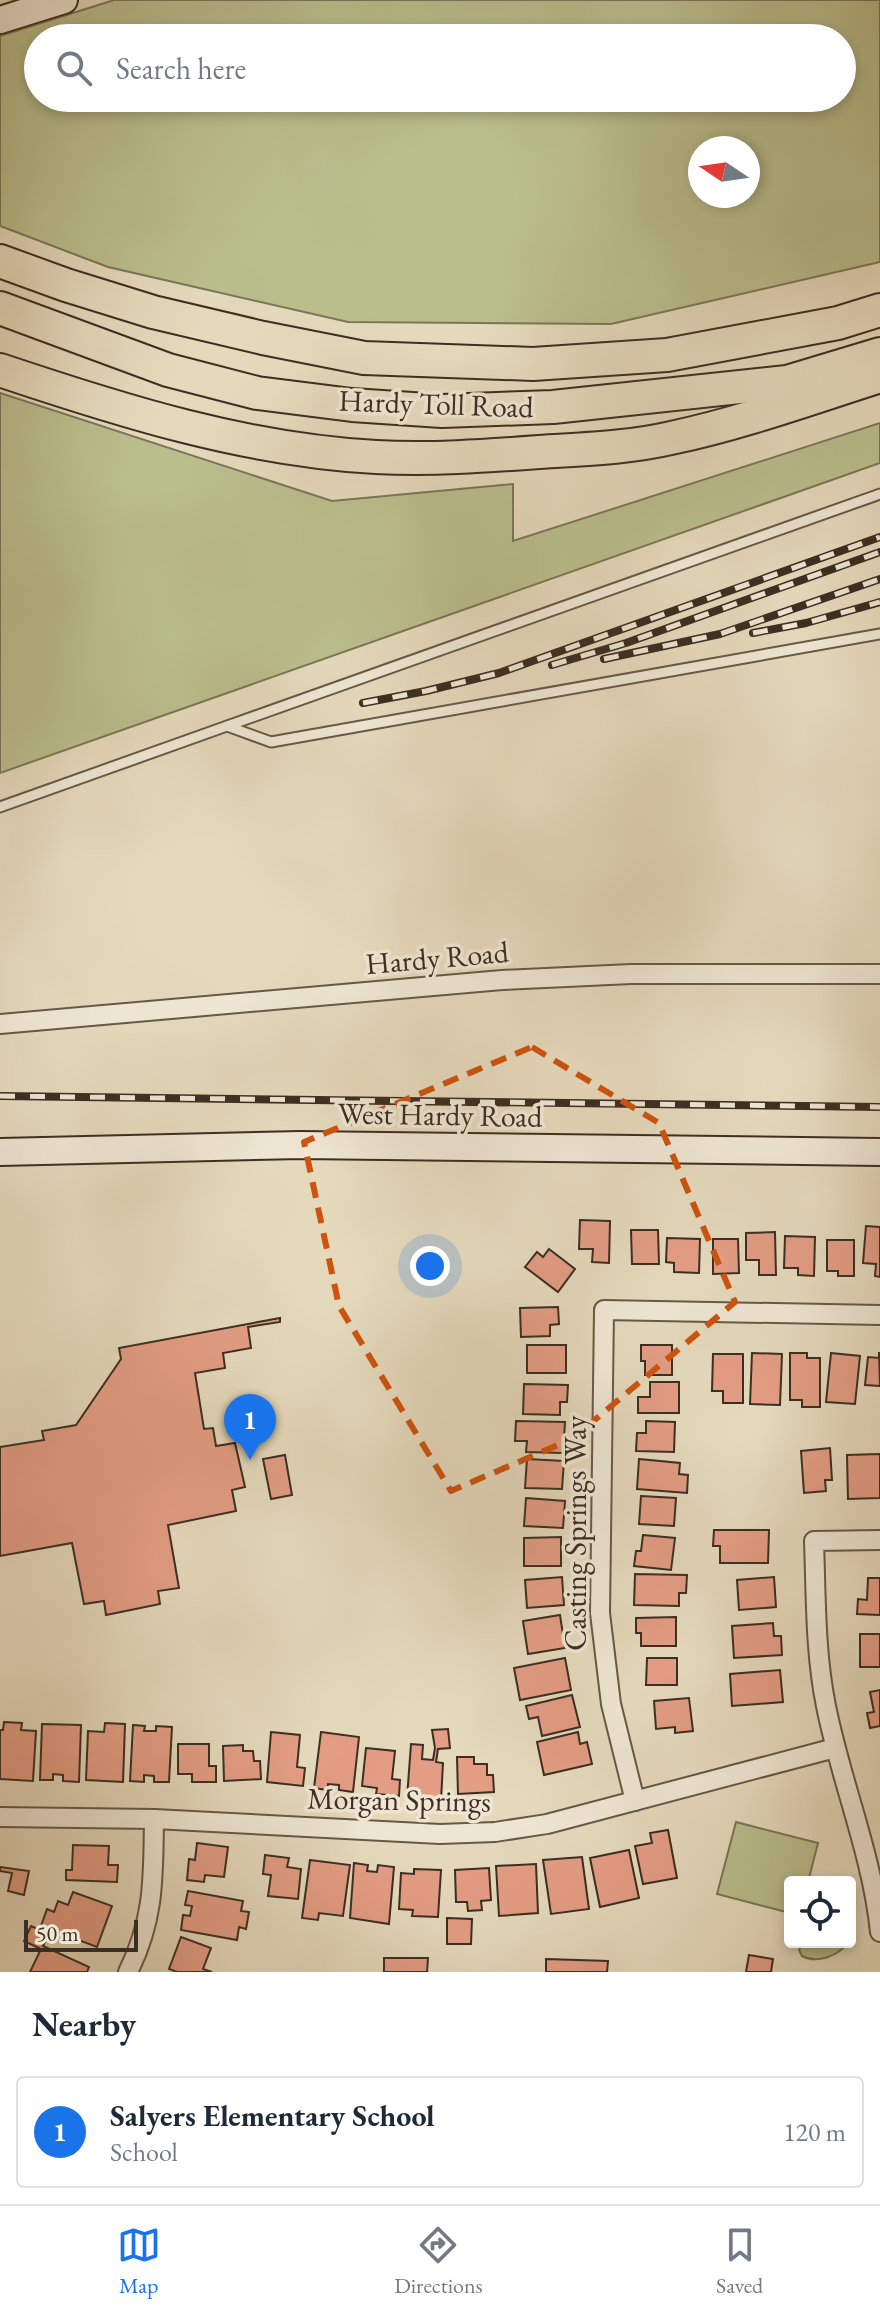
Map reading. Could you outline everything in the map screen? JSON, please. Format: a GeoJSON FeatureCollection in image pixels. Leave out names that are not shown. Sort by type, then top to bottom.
{"type":"FeatureCollection","features":[{"type":"Feature","properties":{"kind":"highway","name":"Hardy Toll Road"},"geometry":{"type":"LineString","coordinates":[[0,261],[153,312],[364,358],[533,364],[667,355],[838,323],[880,310]]}},
{"type":"Feature","properties":{"kind":"highway","name":"Hardy Toll Road"},"geometry":{"type":"LineString","coordinates":[[0,308],[168,370],[257,393],[352,405],[442,411],[553,407],[787,382],[880,354]]}},
{"type":"Feature","properties":{"kind":"highway"},"geometry":{"type":"LineString","coordinates":[[0,370],[125,411],[227,436],[375,457],[454,458],[589,449],[670,439],[880,376]]}},
{"type":"Feature","properties":{"kind":"main road"},"geometry":{"type":"LineString","coordinates":[[0,20],[64,0]]}},
{"type":"Feature","properties":{"kind":"main road","name":"West Hardy Road"},"geometry":{"type":"LineString","coordinates":[[0,1152],[301,1145],[880,1152]]}},
{"type":"Feature","properties":{"kind":"street","name":"Hardy Road"},"geometry":{"type":"LineString","coordinates":[[0,1024],[502,980],[631,974],[880,974]]}},
{"type":"Feature","properties":{"kind":"street","name":"Casting Springs Way"},"geometry":{"type":"LineString","coordinates":[[635,1801],[611,1704],[600,1613],[604,1310],[880,1315]]}},
{"type":"Feature","properties":{"kind":"street"},"geometry":{"type":"LineString","coordinates":[[880,1540],[814,1541],[820,1665],[835,1748],[874,1855],[880,1932]]}},
{"type":"Feature","properties":{"kind":"street","name":"Morgan Springs"},"geometry":{"type":"LineString","coordinates":[[0,1817],[154,1819],[440,1834],[482,1833],[547,1824],[835,1748]]}},
{"type":"Feature","properties":{"kind":"street"},"geometry":{"type":"LineString","coordinates":[[128,1972],[147,1927],[152,1896],[154,1819]]}},
{"type":"Feature","properties":{"kind":"lane"},"geometry":{"type":"LineString","coordinates":[[0,807],[880,494]]}},
{"type":"Feature","properties":{"kind":"lane"},"geometry":{"type":"LineString","coordinates":[[227,726],[271,742],[880,634]]}},
{"type":"Feature","properties":{"kind":"highlighted area"},"geometry":{"type":"Polygon","coordinates":[[[532,1047],[659,1123],[735,1302],[572,1439],[451,1491],[339,1306],[304,1142],[532,1047]]]}},
{"type":"Feature","properties":{"kind":"green space"},"geometry":{"type":"Polygon","coordinates":[[[114,0],[880,0],[880,262],[611,324],[348,322],[108,267],[0,226],[0,36],[24,28],[24,112],[856,112],[856,24],[38,24],[114,0]]]}},
{"type":"Feature","properties":{"kind":"green space"},"geometry":{"type":"Polygon","coordinates":[[[0,393],[332,501],[513,484],[513,541],[880,423],[880,463],[0,773],[0,393]]]}},
{"type":"Feature","properties":{"kind":"green space"},"geometry":{"type":"Polygon","coordinates":[[[736,1822],[818,1843],[810,1876],[784,1876],[784,1911],[717,1894],[736,1822]]]}},
{"type":"Feature","properties":{"kind":"green space"},"geometry":{"type":"Polygon","coordinates":[[[843,1948],[821,1959],[802,1956],[799,1950],[843,1948]]]}},
{"type":"Feature","properties":{"kind":"building"},"geometry":{"type":"Polygon","coordinates":[[[580,1220],[610,1221],[609,1263],[592,1262],[593,1249],[579,1249],[580,1220]]]}},
{"type":"Feature","properties":{"kind":"building"},"geometry":{"type":"Polygon","coordinates":[[[866,1226],[880,1227],[880,1277],[875,1276],[876,1264],[863,1263],[866,1226]]]}},
{"type":"Feature","properties":{"kind":"building"},"geometry":{"type":"Polygon","coordinates":[[[631,1230],[658,1230],[659,1264],[632,1264],[631,1230]]]}},
{"type":"Feature","properties":{"kind":"building"},"geometry":{"type":"Polygon","coordinates":[[[775,1232],[776,1275],[759,1275],[759,1260],[746,1260],[746,1233],[775,1232]]]}},
{"type":"Feature","properties":{"kind":"building"},"geometry":{"type":"Polygon","coordinates":[[[785,1236],[815,1237],[814,1276],[798,1275],[798,1268],[784,1268],[785,1236]]]}},
{"type":"Feature","properties":{"kind":"building"},"geometry":{"type":"Polygon","coordinates":[[[667,1238],[700,1239],[699,1273],[674,1272],[674,1263],[666,1262],[667,1238]]]}},
{"type":"Feature","properties":{"kind":"building"},"geometry":{"type":"Polygon","coordinates":[[[713,1239],[738,1239],[739,1273],[713,1274],[713,1239]]]}},
{"type":"Feature","properties":{"kind":"building"},"geometry":{"type":"Polygon","coordinates":[[[827,1240],[854,1240],[854,1276],[838,1276],[838,1271],[827,1271],[827,1240]]]}},
{"type":"Feature","properties":{"kind":"building"},"geometry":{"type":"Polygon","coordinates":[[[549,1249],[575,1269],[558,1292],[525,1267],[537,1252],[543,1257],[549,1249]]]}},
{"type":"Feature","properties":{"kind":"building"},"geometry":{"type":"Polygon","coordinates":[[[558,1307],[559,1324],[550,1325],[550,1336],[521,1337],[520,1308],[558,1307]]]}},
{"type":"Feature","properties":{"kind":"building"},"geometry":{"type":"Polygon","coordinates":[[[280,1318],[280,1322],[248,1327],[251,1348],[223,1353],[225,1368],[195,1373],[204,1429],[213,1428],[216,1446],[235,1443],[245,1487],[232,1490],[236,1511],[168,1525],[179,1588],[158,1591],[160,1604],[106,1615],[104,1601],[84,1604],[72,1543],[0,1556],[0,1447],[44,1440],[42,1431],[76,1425],[121,1359],[119,1348],[280,1318]]]}},
{"type":"Feature","properties":{"kind":"building"},"geometry":{"type":"Polygon","coordinates":[[[527,1345],[566,1345],[566,1373],[527,1373],[527,1345]]]}},
{"type":"Feature","properties":{"kind":"building"},"geometry":{"type":"Polygon","coordinates":[[[641,1345],[672,1345],[672,1375],[645,1375],[641,1345]]]}},
{"type":"Feature","properties":{"kind":"building"},"geometry":{"type":"Polygon","coordinates":[[[879,1352],[880,1386],[865,1385],[868,1357],[879,1358],[879,1352]]]}},
{"type":"Feature","properties":{"kind":"building"},"geometry":{"type":"Polygon","coordinates":[[[752,1353],[782,1354],[780,1405],[750,1404],[752,1353]]]}},
{"type":"Feature","properties":{"kind":"building"},"geometry":{"type":"Polygon","coordinates":[[[790,1353],[807,1353],[807,1358],[820,1358],[820,1407],[802,1407],[802,1400],[790,1400],[790,1353]]]}},
{"type":"Feature","properties":{"kind":"building"},"geometry":{"type":"Polygon","coordinates":[[[831,1353],[860,1356],[855,1404],[826,1402],[831,1353]]]}},
{"type":"Feature","properties":{"kind":"building"},"geometry":{"type":"Polygon","coordinates":[[[713,1354],[743,1354],[743,1403],[723,1403],[723,1391],[712,1391],[713,1354]]]}},
{"type":"Feature","properties":{"kind":"building"},"geometry":{"type":"Polygon","coordinates":[[[650,1382],[679,1382],[679,1413],[638,1413],[638,1397],[650,1397],[650,1382]]]}},
{"type":"Feature","properties":{"kind":"building"},"geometry":{"type":"Polygon","coordinates":[[[524,1384],[568,1385],[567,1402],[560,1402],[560,1415],[523,1414],[524,1384]]]}},
{"type":"Feature","properties":{"kind":"building"},"geometry":{"type":"Polygon","coordinates":[[[516,1421],[565,1422],[563,1453],[526,1452],[527,1441],[515,1441],[516,1421]]]}},
{"type":"Feature","properties":{"kind":"building"},"geometry":{"type":"Polygon","coordinates":[[[646,1421],[675,1422],[674,1452],[636,1451],[637,1433],[646,1433],[646,1421]]]}},
{"type":"Feature","properties":{"kind":"building"},"geometry":{"type":"Polygon","coordinates":[[[830,1448],[832,1480],[825,1480],[826,1491],[804,1493],[801,1451],[830,1448]]]}},
{"type":"Feature","properties":{"kind":"building"},"geometry":{"type":"Polygon","coordinates":[[[880,1454],[880,1498],[848,1499],[847,1455],[880,1454]]]}},
{"type":"Feature","properties":{"kind":"building"},"geometry":{"type":"Polygon","coordinates":[[[285,1455],[292,1495],[271,1499],[263,1459],[285,1455]]]}},
{"type":"Feature","properties":{"kind":"building"},"geometry":{"type":"Polygon","coordinates":[[[527,1459],[564,1461],[562,1489],[525,1488],[527,1459]]]}},
{"type":"Feature","properties":{"kind":"building"},"geometry":{"type":"Polygon","coordinates":[[[639,1459],[680,1463],[679,1474],[688,1475],[687,1493],[637,1489],[639,1459]]]}},
{"type":"Feature","properties":{"kind":"building"},"geometry":{"type":"Polygon","coordinates":[[[641,1496],[676,1498],[674,1526],[639,1524],[641,1496]]]}},
{"type":"Feature","properties":{"kind":"building"},"geometry":{"type":"Polygon","coordinates":[[[526,1498],[565,1501],[563,1528],[524,1526],[526,1498]]]}},
{"type":"Feature","properties":{"kind":"building"},"geometry":{"type":"Polygon","coordinates":[[[714,1530],[769,1530],[768,1563],[720,1563],[720,1546],[713,1546],[714,1530]]]}},
{"type":"Feature","properties":{"kind":"building"},"geometry":{"type":"Polygon","coordinates":[[[643,1535],[675,1538],[671,1570],[634,1566],[636,1551],[641,1551],[643,1535]]]}},
{"type":"Feature","properties":{"kind":"building"},"geometry":{"type":"Polygon","coordinates":[[[561,1537],[561,1566],[524,1566],[524,1538],[561,1537]]]}},
{"type":"Feature","properties":{"kind":"building"},"geometry":{"type":"Polygon","coordinates":[[[635,1574],[687,1575],[686,1593],[679,1593],[679,1606],[634,1605],[635,1574]]]}},
{"type":"Feature","properties":{"kind":"building"},"geometry":{"type":"Polygon","coordinates":[[[562,1577],[564,1605],[527,1608],[525,1580],[562,1577]]]}},
{"type":"Feature","properties":{"kind":"building"},"geometry":{"type":"Polygon","coordinates":[[[774,1577],[776,1607],[739,1610],[737,1580],[774,1577]]]}},
{"type":"Feature","properties":{"kind":"building"},"geometry":{"type":"Polygon","coordinates":[[[868,1578],[880,1578],[880,1615],[857,1614],[858,1599],[867,1600],[868,1578]]]}},
{"type":"Feature","properties":{"kind":"building"},"geometry":{"type":"Polygon","coordinates":[[[560,1615],[565,1648],[528,1654],[523,1621],[560,1615]]]}},
{"type":"Feature","properties":{"kind":"building"},"geometry":{"type":"Polygon","coordinates":[[[676,1617],[676,1646],[641,1646],[641,1633],[636,1633],[636,1618],[676,1617]]]}},
{"type":"Feature","properties":{"kind":"building"},"geometry":{"type":"Polygon","coordinates":[[[773,1623],[774,1636],[781,1636],[782,1655],[734,1658],[732,1626],[773,1623]]]}},
{"type":"Feature","properties":{"kind":"building"},"geometry":{"type":"Polygon","coordinates":[[[860,1634],[880,1634],[880,1667],[860,1667],[860,1634]]]}},
{"type":"Feature","properties":{"kind":"building"},"geometry":{"type":"Polygon","coordinates":[[[565,1658],[571,1690],[520,1700],[514,1668],[565,1658]]]}},
{"type":"Feature","properties":{"kind":"building"},"geometry":{"type":"Polygon","coordinates":[[[647,1658],[677,1658],[677,1685],[646,1685],[647,1658]]]}},
{"type":"Feature","properties":{"kind":"building"},"geometry":{"type":"Polygon","coordinates":[[[780,1670],[783,1702],[732,1706],[730,1674],[780,1670]]]}},
{"type":"Feature","properties":{"kind":"building"},"geometry":{"type":"Polygon","coordinates":[[[880,1690],[880,1726],[870,1728],[867,1713],[874,1712],[870,1692],[880,1690]]]}},
{"type":"Feature","properties":{"kind":"building"},"geometry":{"type":"Polygon","coordinates":[[[572,1695],[580,1727],[542,1736],[538,1717],[529,1719],[526,1706],[572,1695]]]}},
{"type":"Feature","properties":{"kind":"building"},"geometry":{"type":"Polygon","coordinates":[[[689,1698],[693,1731],[675,1733],[675,1727],[656,1729],[654,1701],[689,1698]]]}},
{"type":"Feature","properties":{"kind":"building"},"geometry":{"type":"Polygon","coordinates":[[[4,1722],[22,1723],[21,1730],[36,1731],[33,1781],[0,1779],[0,1730],[3,1730],[4,1722]]]}},
{"type":"Feature","properties":{"kind":"building"},"geometry":{"type":"Polygon","coordinates":[[[105,1723],[125,1724],[123,1782],[86,1780],[88,1731],[104,1732],[105,1723]]]}},
{"type":"Feature","properties":{"kind":"building"},"geometry":{"type":"Polygon","coordinates":[[[42,1724],[81,1725],[79,1782],[63,1781],[63,1775],[53,1774],[53,1780],[40,1780],[42,1724]]]}},
{"type":"Feature","properties":{"kind":"building"},"geometry":{"type":"Polygon","coordinates":[[[133,1725],[145,1726],[144,1731],[156,1731],[156,1726],[172,1727],[169,1782],[154,1782],[154,1776],[144,1775],[144,1782],[130,1781],[133,1725]]]}},
{"type":"Feature","properties":{"kind":"building"},"geometry":{"type":"Polygon","coordinates":[[[448,1729],[450,1748],[438,1749],[436,1762],[443,1763],[441,1800],[407,1798],[411,1744],[423,1745],[422,1759],[433,1760],[432,1730],[448,1729]]]}},
{"type":"Feature","properties":{"kind":"building"},"geometry":{"type":"Polygon","coordinates":[[[271,1732],[300,1735],[297,1767],[305,1768],[303,1786],[267,1782],[271,1732]]]}},
{"type":"Feature","properties":{"kind":"building"},"geometry":{"type":"Polygon","coordinates":[[[321,1732],[359,1737],[353,1792],[339,1790],[339,1785],[328,1784],[327,1790],[314,1788],[321,1732]]]}},
{"type":"Feature","properties":{"kind":"building"},"geometry":{"type":"Polygon","coordinates":[[[578,1732],[580,1744],[587,1742],[592,1764],[544,1775],[537,1742],[578,1732]]]}},
{"type":"Feature","properties":{"kind":"building"},"geometry":{"type":"Polygon","coordinates":[[[178,1744],[209,1744],[209,1766],[216,1766],[216,1782],[192,1782],[192,1774],[178,1774],[178,1744]]]}},
{"type":"Feature","properties":{"kind":"building"},"geometry":{"type":"Polygon","coordinates":[[[243,1745],[243,1751],[253,1751],[254,1761],[260,1761],[261,1779],[224,1781],[223,1746],[243,1745]]]}},
{"type":"Feature","properties":{"kind":"building"},"geometry":{"type":"Polygon","coordinates":[[[366,1748],[395,1751],[392,1779],[400,1780],[399,1796],[376,1794],[377,1788],[362,1786],[366,1748]]]}},
{"type":"Feature","properties":{"kind":"building"},"geometry":{"type":"Polygon","coordinates":[[[457,1757],[474,1757],[474,1764],[487,1764],[487,1775],[493,1775],[494,1792],[458,1794],[457,1757]]]}},
{"type":"Feature","properties":{"kind":"building"},"geometry":{"type":"Polygon","coordinates":[[[668,1830],[677,1878],[643,1884],[635,1846],[652,1843],[650,1833],[668,1830]]]}},
{"type":"Feature","properties":{"kind":"building"},"geometry":{"type":"Polygon","coordinates":[[[197,1843],[228,1847],[224,1877],[205,1875],[204,1882],[187,1880],[189,1859],[195,1860],[197,1843]]]}},
{"type":"Feature","properties":{"kind":"building"},"geometry":{"type":"Polygon","coordinates":[[[73,1845],[109,1846],[108,1865],[118,1865],[117,1882],[66,1880],[66,1870],[72,1870],[73,1845]]]}},
{"type":"Feature","properties":{"kind":"building"},"geometry":{"type":"Polygon","coordinates":[[[629,1850],[639,1898],[600,1907],[590,1858],[629,1850]]]}},
{"type":"Feature","properties":{"kind":"building"},"geometry":{"type":"Polygon","coordinates":[[[265,1855],[289,1858],[287,1867],[301,1869],[298,1899],[268,1896],[271,1875],[263,1874],[265,1855]]]}},
{"type":"Feature","properties":{"kind":"building"},"geometry":{"type":"Polygon","coordinates":[[[582,1857],[589,1909],[551,1914],[543,1860],[582,1857]]]}},
{"type":"Feature","properties":{"kind":"building"},"geometry":{"type":"Polygon","coordinates":[[[310,1860],[350,1865],[343,1916],[319,1913],[318,1920],[302,1918],[310,1860]]]}},
{"type":"Feature","properties":{"kind":"building"},"geometry":{"type":"Polygon","coordinates":[[[354,1863],[368,1865],[367,1871],[377,1872],[378,1865],[394,1867],[389,1924],[350,1918],[354,1863]]]}},
{"type":"Feature","properties":{"kind":"building"},"geometry":{"type":"Polygon","coordinates":[[[536,1864],[538,1913],[499,1916],[496,1866],[536,1864]]]}},
{"type":"Feature","properties":{"kind":"building"},"geometry":{"type":"Polygon","coordinates":[[[0,1867],[29,1871],[24,1895],[8,1891],[12,1873],[0,1871],[0,1867]]]}},
{"type":"Feature","properties":{"kind":"building"},"geometry":{"type":"Polygon","coordinates":[[[489,1868],[491,1900],[481,1901],[482,1910],[468,1911],[467,1902],[456,1902],[455,1870],[489,1868]]]}},
{"type":"Feature","properties":{"kind":"building"},"geometry":{"type":"Polygon","coordinates":[[[414,1869],[441,1870],[438,1917],[412,1916],[413,1910],[399,1909],[401,1873],[414,1874],[414,1869]]]}},
{"type":"Feature","properties":{"kind":"building"},"geometry":{"type":"Polygon","coordinates":[[[188,1891],[243,1901],[241,1911],[249,1912],[246,1929],[239,1927],[237,1940],[181,1930],[183,1915],[190,1916],[192,1906],[185,1905],[188,1891]]]}},
{"type":"Feature","properties":{"kind":"building"},"geometry":{"type":"Polygon","coordinates":[[[73,1892],[112,1906],[97,1947],[41,1926],[47,1909],[54,1912],[58,1901],[68,1905],[73,1892]]]}},
{"type":"Feature","properties":{"kind":"building"},"geometry":{"type":"Polygon","coordinates":[[[447,1918],[472,1919],[471,1944],[447,1944],[447,1918]]]}},
{"type":"Feature","properties":{"kind":"building"},"geometry":{"type":"Polygon","coordinates":[[[31,1926],[49,1934],[43,1946],[89,1967],[87,1972],[30,1972],[41,1949],[24,1941],[31,1926]]]}},
{"type":"Feature","properties":{"kind":"building"},"geometry":{"type":"Polygon","coordinates":[[[181,1937],[211,1948],[203,1969],[212,1972],[177,1972],[169,1969],[181,1937]]]}},
{"type":"Feature","properties":{"kind":"building"},"geometry":{"type":"Polygon","coordinates":[[[749,1955],[773,1959],[771,1972],[746,1972],[749,1955]]]}},
{"type":"Feature","properties":{"kind":"building"},"geometry":{"type":"Polygon","coordinates":[[[384,1958],[428,1958],[427,1972],[384,1972],[384,1958]]]}},
{"type":"Feature","properties":{"kind":"building"},"geometry":{"type":"Polygon","coordinates":[[[546,1959],[608,1961],[607,1972],[546,1972],[546,1959]]]}},
{"type":"Feature","properties":{"kind":"railway"},"geometry":{"type":"LineString","coordinates":[[363,703],[499,673],[880,537]]}},
{"type":"Feature","properties":{"kind":"railway"},"geometry":{"type":"LineString","coordinates":[[552,665],[626,643],[880,552]]}},
{"type":"Feature","properties":{"kind":"railway"},"geometry":{"type":"LineString","coordinates":[[604,659],[720,634],[880,579]]}},
{"type":"Feature","properties":{"kind":"railway"},"geometry":{"type":"LineString","coordinates":[[753,633],[806,623],[880,602]]}},
{"type":"Feature","properties":{"kind":"railway"},"geometry":{"type":"LineString","coordinates":[[0,1096],[880,1107]]}},
{"type":"Feature","properties":{"kind":"place","name":"Salyers Elementary School"},"geometry":{"type":"Point","coordinates":[250,1460]}}]}
